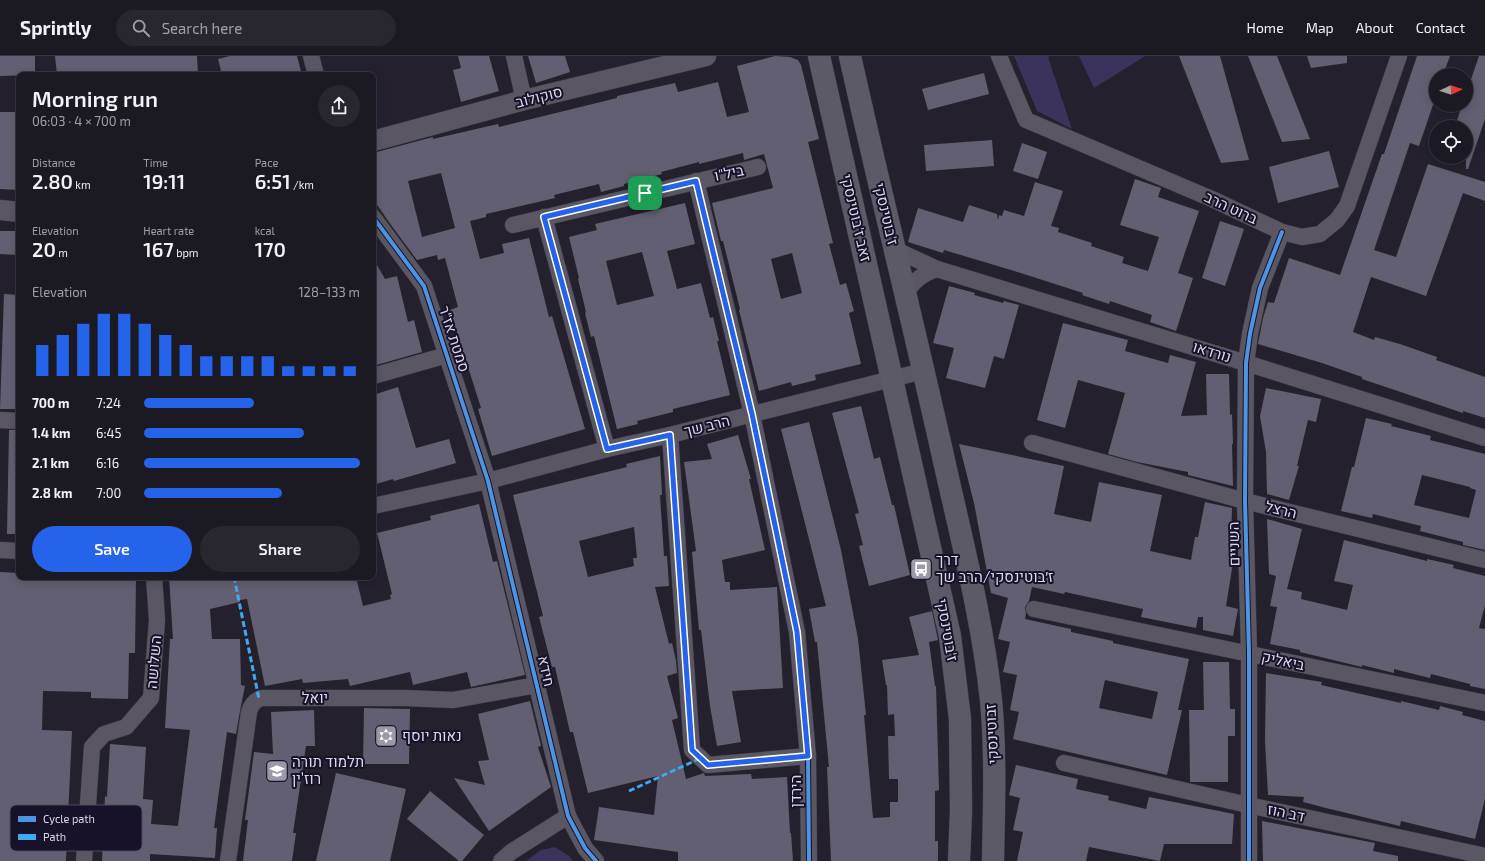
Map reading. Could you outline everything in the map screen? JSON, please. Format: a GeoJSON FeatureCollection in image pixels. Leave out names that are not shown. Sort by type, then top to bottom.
{"type":"FeatureCollection","features":[{"type":"Feature","properties":{"kind":"main road","name":"זאב ז'בוטינסקי"},"geometry":{"type":"LineString","coordinates":[[819,56],[892,380]]}},
{"type":"Feature","properties":{"kind":"main road","name":"ז'בוטינסקי"},"geometry":{"type":"LineString","coordinates":[[850,56],[923,372]]}},
{"type":"Feature","properties":{"kind":"main road","name":"זבוטינסקי"},"geometry":{"type":"LineString","coordinates":[[923,372],[984,649],[991,702],[994,815],[993,861]]}},
{"type":"Feature","properties":{"kind":"main road","name":"ז'בוטינסקי"},"geometry":{"type":"LineString","coordinates":[[892,380],[950,636],[960,720],[961,810],[959,861]]}},
{"type":"Feature","properties":{"kind":"street"},"geometry":{"type":"LineString","coordinates":[[312,56],[315,72]]}},
{"type":"Feature","properties":{"kind":"street"},"geometry":{"type":"LineString","coordinates":[[514,56],[524,100]]}},
{"type":"Feature","properties":{"kind":"street","name":"סוקולוב"},"geometry":{"type":"LineString","coordinates":[[376,140],[524,100],[706,56]]}},
{"type":"Feature","properties":{"kind":"street","name":"ברוט הרב"},"geometry":{"type":"LineString","coordinates":[[999,56],[1026,120],[1212,199],[1282,232],[1302,237],[1320,234],[1337,220],[1347,206],[1399,56]]}},
{"type":"Feature","properties":{"kind":"street","name":"ביל\"ו"},"geometry":{"type":"LineString","coordinates":[[513,225],[758,167]]}},
{"type":"Feature","properties":{"kind":"street","name":"הירדן"},"geometry":{"type":"LineString","coordinates":[[696,181],[752,414],[797,632],[808,756],[809,861]]}},
{"type":"Feature","properties":{"kind":"street"},"geometry":{"type":"LineString","coordinates":[[0,210],[16,212]]}},
{"type":"Feature","properties":{"kind":"street"},"geometry":{"type":"LineString","coordinates":[[544,217],[607,449]]}},
{"type":"Feature","properties":{"kind":"street","name":"סמטת אז\"ר"},"geometry":{"type":"LineString","coordinates":[[376,221],[424,286],[488,480]]}},
{"type":"Feature","properties":{"kind":"street","name":"השניים"},"geometry":{"type":"LineString","coordinates":[[1248,861],[1249,653],[1246,501],[1246,363],[1250,334],[1260,288],[1282,232]]}},
{"type":"Feature","properties":{"kind":"street","name":"נורדאו"},"geometry":{"type":"LineString","coordinates":[[894,249],[937,269],[1246,363],[1485,438]]}},
{"type":"Feature","properties":{"kind":"street"},"geometry":{"type":"LineString","coordinates":[[905,295],[918,278],[927,272],[937,269]]}},
{"type":"Feature","properties":{"kind":"street"},"geometry":{"type":"LineString","coordinates":[[376,375],[447,355]]}},
{"type":"Feature","properties":{"kind":"street","name":"הרב שך"},"geometry":{"type":"LineString","coordinates":[[376,505],[488,480],[607,449],[670,435],[923,372]]}},
{"type":"Feature","properties":{"kind":"street"},"geometry":{"type":"LineString","coordinates":[[0,420],[16,421]]}},
{"type":"Feature","properties":{"kind":"street"},"geometry":{"type":"LineString","coordinates":[[670,435],[692,750],[708,765],[808,756]]}},
{"type":"Feature","properties":{"kind":"street","name":"הרצל"},"geometry":{"type":"LineString","coordinates":[[1032,443],[1246,501],[1485,560]]}},
{"type":"Feature","properties":{"kind":"street","name":"חידא"},"geometry":{"type":"LineString","coordinates":[[488,480],[568,816],[585,848],[596,861]]}},
{"type":"Feature","properties":{"kind":"street"},"geometry":{"type":"LineString","coordinates":[[0,550],[16,550]]}},
{"type":"Feature","properties":{"kind":"street","name":"השלושה"},"geometry":{"type":"LineString","coordinates":[[88,805],[92,748],[104,734],[126,727],[151,698],[157,620],[154,580]]}},
{"type":"Feature","properties":{"kind":"street","name":"ביאליק"},"geometry":{"type":"LineString","coordinates":[[1034,609],[1485,703]]}},
{"type":"Feature","properties":{"kind":"street","name":"יואל"},"geometry":{"type":"LineString","coordinates":[[228,861],[249,712],[251,706],[261,698],[405,698],[453,700],[537,685]]}},
{"type":"Feature","properties":{"kind":"street","name":"דב הוז"},"geometry":{"type":"LineString","coordinates":[[1064,763],[1248,805],[1485,856]]}},
{"type":"Feature","properties":{"kind":"street"},"geometry":{"type":"LineString","coordinates":[[501,861],[512,852],[568,816]]}},
{"type":"Feature","properties":{"kind":"street","name":"השלושה"},"geometry":{"type":"LineString","coordinates":[[84,861],[85,851]]}},
{"type":"Feature","properties":{"kind":"shaded area"},"geometry":{"type":"Polygon","coordinates":[[[1014,56],[1051,56],[1048,57],[1072,129],[1037,111],[1014,56]]]}},
{"type":"Feature","properties":{"kind":"shaded area"},"geometry":{"type":"Polygon","coordinates":[[[1079,56],[1145,56],[1094,88],[1079,56]]]}},
{"type":"Feature","properties":{"kind":"shaded area"},"geometry":{"type":"Polygon","coordinates":[[[555,847],[569,856],[573,861],[526,861],[541,850],[555,847]]]}},
{"type":"Feature","properties":{"kind":"building"},"geometry":{"type":"Polygon","coordinates":[[[0,56],[35,56],[35,72],[16,72],[16,76],[0,76],[0,56]]]}},
{"type":"Feature","properties":{"kind":"building"},"geometry":{"type":"Polygon","coordinates":[[[55,56],[197,56],[198,72],[57,72],[55,56]]]}},
{"type":"Feature","properties":{"kind":"building"},"geometry":{"type":"Polygon","coordinates":[[[230,56],[297,56],[301,72],[221,72],[218,59],[230,56]]]}},
{"type":"Feature","properties":{"kind":"building"},"geometry":{"type":"Polygon","coordinates":[[[458,56],[489,56],[499,91],[461,102],[453,70],[461,68],[458,56]]]}},
{"type":"Feature","properties":{"kind":"building"},"geometry":{"type":"Polygon","coordinates":[[[528,56],[565,56],[570,72],[536,83],[528,56]]]}},
{"type":"Feature","properties":{"kind":"building"},"geometry":{"type":"Polygon","coordinates":[[[775,56],[790,57],[798,60],[801,65],[819,139],[808,142],[833,243],[829,244],[840,285],[846,283],[854,311],[849,313],[861,364],[815,375],[816,380],[792,386],[791,382],[759,391],[723,241],[721,241],[712,203],[773,188],[764,154],[744,160],[743,153],[699,164],[699,162],[661,172],[662,174],[601,192],[599,184],[554,195],[555,198],[486,214],[486,217],[470,221],[480,259],[504,253],[502,244],[529,238],[549,317],[552,316],[585,429],[492,456],[478,409],[481,408],[450,310],[458,307],[445,258],[438,260],[437,255],[417,260],[376,203],[376,152],[433,137],[433,139],[498,124],[499,127],[617,98],[617,96],[675,83],[678,92],[718,82],[727,117],[749,112],[737,66],[775,56]],[[441,173],[408,181],[422,237],[455,228],[441,173]],[[792,253],[771,259],[781,299],[802,293],[792,253]]]}},
{"type":"Feature","properties":{"kind":"building"},"geometry":{"type":"Polygon","coordinates":[[[1179,56],[1220,56],[1249,160],[1221,163],[1179,56]]]}},
{"type":"Feature","properties":{"kind":"building"},"geometry":{"type":"Polygon","coordinates":[[[1248,56],[1277,56],[1310,139],[1282,142],[1248,56]]]}},
{"type":"Feature","properties":{"kind":"building"},"geometry":{"type":"Polygon","coordinates":[[[1307,56],[1347,56],[1347,63],[1311,68],[1307,56]]]}},
{"type":"Feature","properties":{"kind":"building"},"geometry":{"type":"Polygon","coordinates":[[[1417,56],[1450,56],[1446,68],[1429,68],[1429,112],[1431,112],[1419,146],[1410,143],[1374,250],[1396,257],[1428,164],[1485,182],[1485,201],[1463,193],[1426,296],[1371,277],[1353,332],[1374,340],[1375,337],[1400,344],[1437,357],[1436,360],[1485,377],[1485,418],[1463,411],[1463,413],[1362,379],[1362,377],[1322,363],[1258,344],[1268,302],[1274,303],[1289,258],[1340,275],[1382,154],[1384,154],[1417,56]]]}},
{"type":"Feature","properties":{"kind":"building"},"geometry":{"type":"Polygon","coordinates":[[[1479,56],[1485,56],[1485,119],[1473,154],[1473,120],[1457,120],[1460,112],[1473,112],[1473,74],[1479,56]]]}},
{"type":"Feature","properties":{"kind":"building"},"geometry":{"type":"Polygon","coordinates":[[[984,73],[989,94],[928,110],[922,89],[984,73]]]}},
{"type":"Feature","properties":{"kind":"building"},"geometry":{"type":"Polygon","coordinates":[[[0,112],[16,112],[16,190],[0,189],[0,112]]]}},
{"type":"Feature","properties":{"kind":"building"},"geometry":{"type":"Polygon","coordinates":[[[992,140],[994,166],[926,171],[924,145],[992,140]]]}},
{"type":"Feature","properties":{"kind":"building"},"geometry":{"type":"Polygon","coordinates":[[[1022,143],[1047,152],[1038,179],[1013,171],[1022,143]]]}},
{"type":"Feature","properties":{"kind":"building"},"geometry":{"type":"Polygon","coordinates":[[[1329,151],[1339,187],[1278,203],[1269,167],[1329,151]]]}},
{"type":"Feature","properties":{"kind":"building"},"geometry":{"type":"Polygon","coordinates":[[[1466,164],[1470,164],[1468,169],[1466,169],[1466,164]]]}},
{"type":"Feature","properties":{"kind":"building"},"geometry":{"type":"Polygon","coordinates":[[[1135,179],[1161,188],[1158,197],[1199,211],[1178,273],[1193,278],[1176,331],[1150,322],[1152,315],[1110,301],[1109,304],[1082,295],[1083,293],[1011,270],[944,250],[943,253],[908,242],[918,208],[963,222],[969,205],[997,214],[998,220],[999,215],[1002,216],[1004,210],[1024,216],[1035,182],[1063,191],[1051,226],[1059,228],[1058,232],[1092,243],[1091,246],[1124,257],[1122,263],[1148,271],[1159,237],[1120,225],[1135,179]]]}},
{"type":"Feature","properties":{"kind":"building"},"geometry":{"type":"Polygon","coordinates":[[[685,203],[695,244],[667,251],[677,289],[701,283],[710,318],[713,317],[719,341],[717,341],[730,395],[673,409],[673,412],[637,421],[638,424],[617,429],[594,336],[591,337],[585,313],[579,278],[569,237],[597,230],[595,224],[685,203]],[[642,252],[606,261],[617,305],[654,296],[642,252]]]}},
{"type":"Feature","properties":{"kind":"building"},"geometry":{"type":"Polygon","coordinates":[[[1220,221],[1244,229],[1225,286],[1202,278],[1220,221]]]}},
{"type":"Feature","properties":{"kind":"building"},"geometry":{"type":"Polygon","coordinates":[[[0,231],[16,231],[16,255],[0,254],[0,231]]]}},
{"type":"Feature","properties":{"kind":"building"},"geometry":{"type":"Polygon","coordinates":[[[376,263],[385,279],[397,276],[408,322],[414,320],[422,352],[376,365],[376,263]]]}},
{"type":"Feature","properties":{"kind":"building"},"geometry":{"type":"Polygon","coordinates":[[[949,286],[1003,303],[1004,301],[1019,305],[1004,359],[994,356],[985,388],[946,378],[954,348],[933,343],[949,286]]]}},
{"type":"Feature","properties":{"kind":"building"},"geometry":{"type":"Polygon","coordinates":[[[4,294],[16,295],[16,409],[0,409],[4,294]]]}},
{"type":"Feature","properties":{"kind":"building"},"geometry":{"type":"Polygon","coordinates":[[[1063,323],[1128,340],[1125,351],[1168,363],[1170,355],[1196,362],[1181,416],[1207,415],[1206,374],[1229,374],[1230,415],[1232,414],[1233,486],[1188,475],[1188,472],[1137,462],[1108,454],[1125,393],[1078,380],[1065,428],[1037,420],[1063,323]]]}},
{"type":"Feature","properties":{"kind":"building"},"geometry":{"type":"Polygon","coordinates":[[[398,387],[416,448],[449,439],[456,463],[394,481],[393,479],[376,484],[376,394],[398,387]]]}},
{"type":"Feature","properties":{"kind":"building"},"geometry":{"type":"Polygon","coordinates":[[[1266,388],[1321,399],[1316,422],[1308,420],[1297,466],[1299,466],[1289,500],[1267,494],[1266,452],[1260,416],[1266,388]]]}},
{"type":"Feature","properties":{"kind":"building"},"geometry":{"type":"Polygon","coordinates":[[[861,406],[874,459],[880,457],[892,505],[894,505],[910,575],[869,586],[859,546],[863,545],[855,514],[859,513],[832,413],[861,406]]]}},
{"type":"Feature","properties":{"kind":"building"},"geometry":{"type":"Polygon","coordinates":[[[1366,418],[1431,436],[1430,440],[1485,454],[1485,550],[1463,545],[1463,542],[1420,531],[1421,526],[1373,514],[1372,518],[1341,511],[1352,467],[1354,467],[1366,418]],[[1422,475],[1414,505],[1469,518],[1476,490],[1470,487],[1422,475]]]}},
{"type":"Feature","properties":{"kind":"building"},"geometry":{"type":"Polygon","coordinates":[[[809,422],[841,550],[858,639],[866,715],[864,715],[873,818],[890,817],[890,802],[898,802],[898,779],[889,779],[888,736],[895,736],[894,714],[888,715],[887,685],[882,660],[919,655],[909,617],[932,611],[938,640],[929,642],[936,686],[939,790],[935,791],[935,841],[938,841],[938,861],[831,861],[827,767],[829,767],[817,642],[815,642],[809,609],[826,606],[781,429],[809,422]]]}},
{"type":"Feature","properties":{"kind":"building"},"geometry":{"type":"Polygon","coordinates":[[[9,430],[16,430],[16,534],[7,534],[9,430]]]}},
{"type":"Feature","properties":{"kind":"building"},"geometry":{"type":"Polygon","coordinates":[[[738,435],[751,479],[749,479],[765,550],[722,560],[725,582],[730,582],[730,590],[777,587],[783,688],[732,691],[741,742],[717,746],[710,706],[701,630],[699,630],[692,552],[696,551],[684,462],[712,459],[707,444],[738,435]]]}},
{"type":"Feature","properties":{"kind":"building"},"geometry":{"type":"Polygon","coordinates":[[[959,444],[1064,466],[1054,514],[1091,522],[1099,482],[1162,495],[1150,551],[1191,560],[1195,537],[1198,537],[1205,502],[1232,508],[1231,543],[1236,544],[1226,606],[1238,609],[1233,636],[1203,630],[1203,617],[1198,617],[1196,628],[1141,617],[1143,609],[1065,592],[1064,594],[1032,587],[1029,601],[1025,607],[1025,619],[1071,629],[1071,632],[1113,641],[1113,643],[1189,659],[1178,710],[1182,710],[1167,775],[1013,739],[1019,712],[1010,710],[1017,675],[1003,672],[1010,642],[998,639],[1008,598],[991,593],[974,503],[959,444]],[[1105,680],[1099,708],[1152,719],[1158,692],[1105,680]]]}},
{"type":"Feature","properties":{"kind":"building"},"geometry":{"type":"Polygon","coordinates":[[[660,456],[662,495],[660,495],[664,556],[667,556],[669,586],[655,587],[669,644],[672,643],[676,661],[677,673],[667,676],[678,718],[672,720],[686,779],[704,773],[705,776],[751,774],[752,779],[787,777],[793,861],[678,861],[678,852],[594,840],[599,807],[654,815],[658,776],[588,793],[573,732],[570,732],[555,667],[552,667],[539,617],[543,616],[513,495],[627,467],[626,464],[660,456]],[[634,527],[579,541],[588,577],[634,566],[633,558],[637,558],[634,527]]]}},
{"type":"Feature","properties":{"kind":"building"},"geometry":{"type":"Polygon","coordinates":[[[479,504],[493,562],[497,561],[525,675],[471,687],[467,672],[413,685],[410,672],[350,686],[348,679],[303,683],[302,679],[265,686],[247,599],[210,609],[212,639],[240,639],[241,685],[245,686],[236,734],[227,732],[214,828],[217,828],[215,858],[150,854],[150,861],[102,861],[102,851],[142,851],[142,805],[105,805],[105,796],[107,797],[110,744],[146,747],[143,799],[153,800],[151,824],[178,826],[190,730],[165,728],[170,639],[173,639],[169,580],[357,580],[363,606],[391,599],[390,595],[392,594],[377,533],[431,520],[430,516],[479,504]]]}},
{"type":"Feature","properties":{"kind":"building"},"geometry":{"type":"Polygon","coordinates":[[[1267,519],[1302,529],[1287,589],[1302,592],[1301,599],[1347,610],[1353,585],[1334,581],[1344,540],[1427,561],[1427,559],[1454,565],[1453,568],[1485,576],[1485,605],[1479,628],[1485,629],[1485,689],[1431,674],[1430,678],[1394,669],[1394,673],[1362,665],[1362,667],[1300,652],[1300,650],[1270,644],[1277,607],[1270,606],[1276,576],[1269,574],[1267,519]]]}},
{"type":"Feature","properties":{"kind":"building"},"geometry":{"type":"Polygon","coordinates":[[[0,572],[16,573],[16,580],[136,580],[135,653],[129,653],[128,699],[91,698],[91,692],[43,691],[42,730],[72,731],[69,805],[10,805],[10,851],[66,851],[66,861],[0,861],[0,572]]]}},
{"type":"Feature","properties":{"kind":"building"},"geometry":{"type":"Polygon","coordinates":[[[1203,662],[1229,662],[1230,709],[1235,709],[1235,736],[1228,736],[1228,782],[1190,782],[1189,710],[1204,710],[1203,662]]]}},
{"type":"Feature","properties":{"kind":"building"},"geometry":{"type":"Polygon","coordinates":[[[1266,673],[1322,682],[1321,685],[1401,703],[1401,701],[1439,710],[1440,706],[1463,712],[1462,715],[1485,721],[1485,799],[1475,839],[1401,821],[1400,826],[1326,808],[1303,802],[1304,797],[1268,795],[1265,741],[1266,673]]]}},
{"type":"Feature","properties":{"kind":"building"},"geometry":{"type":"Polygon","coordinates":[[[530,701],[541,746],[538,747],[551,787],[489,831],[454,778],[485,785],[478,761],[489,760],[478,714],[530,701]]]}},
{"type":"Feature","properties":{"kind":"building","name":"נאות יוסף"},"geometry":{"type":"Polygon","coordinates":[[[364,708],[410,709],[409,764],[363,764],[364,708]]]}},
{"type":"Feature","properties":{"kind":"building"},"geometry":{"type":"Polygon","coordinates":[[[314,710],[315,746],[306,746],[293,833],[296,833],[292,861],[243,861],[248,820],[245,820],[254,752],[273,754],[271,712],[314,710]]]}},
{"type":"Feature","properties":{"kind":"building"},"geometry":{"type":"Polygon","coordinates":[[[1016,765],[1078,779],[1076,789],[1109,796],[1108,800],[1146,809],[1149,797],[1234,814],[1232,844],[1164,844],[1160,861],[1089,847],[1086,861],[1017,861],[1023,832],[1013,830],[1020,798],[1009,795],[1016,765]]]}},
{"type":"Feature","properties":{"kind":"building"},"geometry":{"type":"Polygon","coordinates":[[[336,773],[406,789],[390,861],[316,861],[336,773]]]}},
{"type":"Feature","properties":{"kind":"building"},"geometry":{"type":"Polygon","coordinates":[[[430,791],[484,835],[462,861],[459,861],[407,819],[430,791]]]}},
{"type":"Feature","properties":{"kind":"building"},"geometry":{"type":"Polygon","coordinates":[[[1262,821],[1375,843],[1373,851],[1398,856],[1398,861],[1263,861],[1262,821]]]}},
{"type":"Feature","properties":{"kind":"marked path"},"geometry":{"type":"LineString","coordinates":[[235,580],[259,699]]}},
{"type":"Feature","properties":{"kind":"marked path"},"geometry":{"type":"LineString","coordinates":[[629,791],[701,758]]}},
{"type":"Feature","properties":{"kind":"cycle path"},"geometry":{"type":"LineString","coordinates":[[696,181],[752,414],[797,632],[808,756],[809,861]]}},
{"type":"Feature","properties":{"kind":"cycle path"},"geometry":{"type":"LineString","coordinates":[[376,221],[424,286],[488,481],[568,816],[585,848],[596,861]]}},
{"type":"Feature","properties":{"kind":"cycle path"},"geometry":{"type":"LineString","coordinates":[[1249,861],[1249,653],[1245,501],[1246,363],[1250,334],[1260,288],[1282,232]]}},
{"type":"Feature","properties":{"kind":"place","name":"דרך ז׳בוטינסקי/הרב שך"},"geometry":{"type":"Point","coordinates":[921,569]}},
{"type":"Feature","properties":{"kind":"place","name":"נאות יוסף"},"geometry":{"type":"Point","coordinates":[386,736]}},
{"type":"Feature","properties":{"kind":"place","name":"תלמוד תורה רוז’ין"},"geometry":{"type":"Point","coordinates":[277,771]}},
{"type":"Feature","properties":{"kind":"route"},"geometry":{"type":"LineString","coordinates":[[696,181],[752,414],[797,632],[808,756],[708,765],[692,750],[670,435],[607,449],[544,217],[645,193],[696,181]]}}]}
